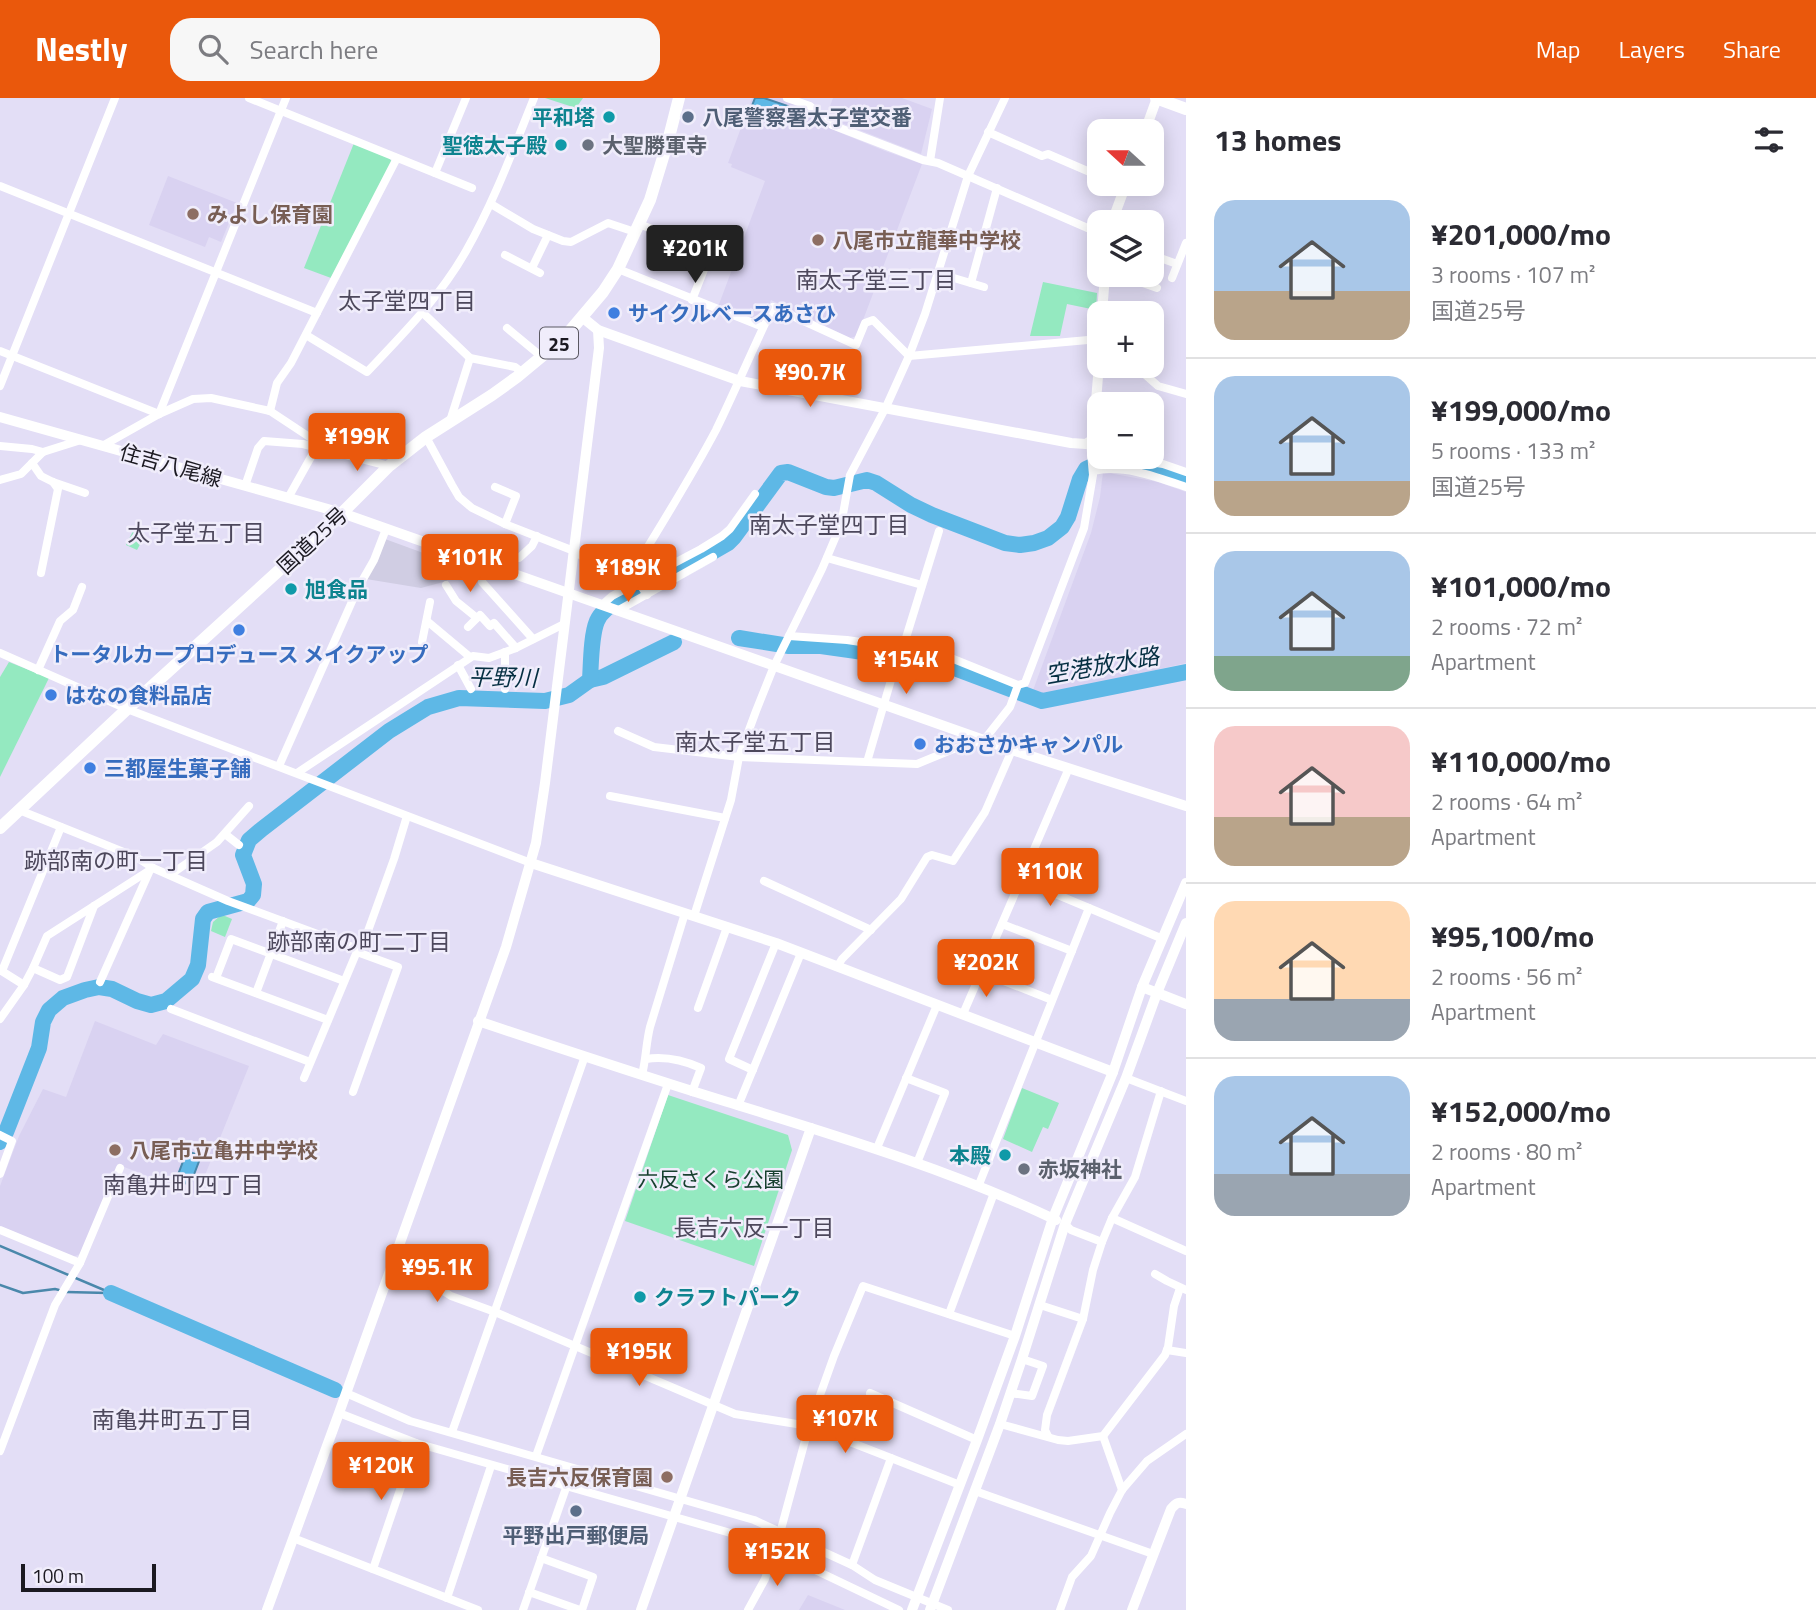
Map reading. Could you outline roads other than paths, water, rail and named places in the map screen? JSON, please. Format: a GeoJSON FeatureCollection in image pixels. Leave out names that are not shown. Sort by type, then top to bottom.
{"type":"FeatureCollection","features":[{"type":"Feature","properties":{"kind":"main road","name":"国道25号"},"geometry":{"type":"LineString","coordinates":[[0,828],[342,513],[388,466],[426,437],[492,396],[564,338],[618,269],[650,200],[679,98]]}},
{"type":"Feature","properties":{"kind":"main road"},"geometry":{"type":"LineString","coordinates":[[1157,98],[1186,109]]}},
{"type":"Feature","properties":{"kind":"main road","name":"住吉八尾線"},"geometry":{"type":"LineString","coordinates":[[0,417],[342,513]]}},
{"type":"Feature","properties":{"kind":"street"},"geometry":{"type":"LineString","coordinates":[[0,386],[115,98]]}},
{"type":"Feature","properties":{"kind":"street"},"geometry":{"type":"LineString","coordinates":[[249,98],[471,188]]}},
{"type":"Feature","properties":{"kind":"street"},"geometry":{"type":"LineString","coordinates":[[159,415],[286,98]]}},
{"type":"Feature","properties":{"kind":"street"},"geometry":{"type":"LineString","coordinates":[[435,173],[466,98]]}},
{"type":"Feature","properties":{"kind":"street"},"geometry":{"type":"LineString","coordinates":[[306,335],[367,372],[423,313],[465,254],[491,204],[534,98]]}},
{"type":"Feature","properties":{"kind":"street"},"geometry":{"type":"LineString","coordinates":[[787,98],[810,106],[832,125],[923,160],[938,163],[1087,228]]}},
{"type":"Feature","properties":{"kind":"street"},"geometry":{"type":"LineString","coordinates":[[930,162],[940,98]]}},
{"type":"Feature","properties":{"kind":"street"},"geometry":{"type":"LineString","coordinates":[[642,1075],[650,1027],[731,800],[739,757],[774,666],[836,536],[849,478],[909,356],[968,176],[1005,98]]}},
{"type":"Feature","properties":{"kind":"street"},"geometry":{"type":"LineString","coordinates":[[1149,119],[1157,98]]}},
{"type":"Feature","properties":{"kind":"street"},"geometry":{"type":"LineString","coordinates":[[988,132],[1042,156],[1048,154],[1087,171]]}},
{"type":"Feature","properties":{"kind":"street"},"geometry":{"type":"LineString","coordinates":[[270,411],[277,383],[306,335],[397,158]]}},
{"type":"Feature","properties":{"kind":"street"},"geometry":{"type":"LineString","coordinates":[[0,186],[317,313]]}},
{"type":"Feature","properties":{"kind":"street"},"geometry":{"type":"LineString","coordinates":[[971,284],[997,188]]}},
{"type":"Feature","properties":{"kind":"street"},"geometry":{"type":"LineString","coordinates":[[491,204],[533,229],[563,241],[571,242],[608,223],[637,228],[711,252]]}},
{"type":"Feature","properties":{"kind":"street"},"geometry":{"type":"LineString","coordinates":[[505,255],[536,271],[548,235]]}},
{"type":"Feature","properties":{"kind":"street"},"geometry":{"type":"LineString","coordinates":[[1172,278],[1186,243]]}},
{"type":"Feature","properties":{"kind":"street"},"geometry":{"type":"LineString","coordinates":[[692,299],[711,252],[720,246],[734,252]]}},
{"type":"Feature","properties":{"kind":"street"},"geometry":{"type":"LineString","coordinates":[[1164,259],[1177,264]]}},
{"type":"Feature","properties":{"kind":"street"},"geometry":{"type":"LineString","coordinates":[[618,269],[763,327]]}},
{"type":"Feature","properties":{"kind":"street"},"geometry":{"type":"LineString","coordinates":[[937,273],[984,287]]}},
{"type":"Feature","properties":{"kind":"street"},"geometry":{"type":"LineString","coordinates":[[628,579],[692,475],[740,381],[773,307],[856,345],[865,323],[873,320],[909,356]]}},
{"type":"Feature","properties":{"kind":"street"},"geometry":{"type":"LineString","coordinates":[[423,313],[470,358],[516,367],[523,373]]}},
{"type":"Feature","properties":{"kind":"street"},"geometry":{"type":"LineString","coordinates":[[583,317],[598,330],[740,381],[1071,443],[1087,442]]}},
{"type":"Feature","properties":{"kind":"street"},"geometry":{"type":"LineString","coordinates":[[507,328],[542,357]]}},
{"type":"Feature","properties":{"kind":"street"},"geometry":{"type":"LineString","coordinates":[[270,1609],[293,1538],[506,947],[531,863],[545,783],[599,348],[598,330]]}},
{"type":"Feature","properties":{"kind":"street"},"geometry":{"type":"LineString","coordinates":[[909,356],[1087,340]]}},
{"type":"Feature","properties":{"kind":"street"},"geometry":{"type":"LineString","coordinates":[[0,351],[159,415]]}},
{"type":"Feature","properties":{"kind":"street"},"geometry":{"type":"LineString","coordinates":[[450,421],[470,358]]}},
{"type":"Feature","properties":{"kind":"street"},"geometry":{"type":"LineString","coordinates":[[1149,378],[1158,386],[1186,394]]}},
{"type":"Feature","properties":{"kind":"street"},"geometry":{"type":"LineString","coordinates":[[104,445],[193,399],[211,398],[270,411],[332,452]]}},
{"type":"Feature","properties":{"kind":"street"},"geometry":{"type":"LineString","coordinates":[[426,437],[459,497],[472,508],[574,551],[615,578],[639,583],[647,594]]}},
{"type":"Feature","properties":{"kind":"street"},"geometry":{"type":"LineString","coordinates":[[0,480],[21,474],[43,452],[81,440]]}},
{"type":"Feature","properties":{"kind":"street"},"geometry":{"type":"LineString","coordinates":[[245,486],[258,448],[264,441],[303,444],[388,466]]}},
{"type":"Feature","properties":{"kind":"street"},"geometry":{"type":"LineString","coordinates":[[0,446],[43,452]]}},
{"type":"Feature","properties":{"kind":"street"},"geometry":{"type":"LineString","coordinates":[[288,498],[316,448]]}},
{"type":"Feature","properties":{"kind":"street"},"geometry":{"type":"LineString","coordinates":[[32,463],[37,473],[53,482],[85,493]]}},
{"type":"Feature","properties":{"kind":"street"},"geometry":{"type":"LineString","coordinates":[[1164,464],[1186,472]]}},
{"type":"Feature","properties":{"kind":"street"},"geometry":{"type":"LineString","coordinates":[[789,636],[847,640],[941,654],[1018,685],[1025,683],[1084,528],[1093,471],[1106,468],[1154,475],[1186,487]]}},
{"type":"Feature","properties":{"kind":"street"},"geometry":{"type":"LineString","coordinates":[[41,573],[58,489],[53,482]]}},
{"type":"Feature","properties":{"kind":"street"},"geometry":{"type":"LineString","coordinates":[[495,487],[516,496],[505,524]]}},
{"type":"Feature","properties":{"kind":"street"},"geometry":{"type":"LineString","coordinates":[[603,605],[612,596],[722,536],[755,494]]}},
{"type":"Feature","properties":{"kind":"street"},"geometry":{"type":"LineString","coordinates":[[342,513],[1012,750],[1186,806]]}},
{"type":"Feature","properties":{"kind":"street"},"geometry":{"type":"LineString","coordinates":[[279,766],[386,529]]}},
{"type":"Feature","properties":{"kind":"street"},"geometry":{"type":"LineString","coordinates":[[867,762],[900,649],[905,641],[939,531]]}},
{"type":"Feature","properties":{"kind":"street"},"geometry":{"type":"LineString","coordinates":[[533,639],[482,583],[482,563],[484,556],[508,549],[512,558],[519,558],[532,546],[537,536]]}},
{"type":"Feature","properties":{"kind":"street"},"geometry":{"type":"LineString","coordinates":[[617,611],[713,557]]}},
{"type":"Feature","properties":{"kind":"street"},"geometry":{"type":"LineString","coordinates":[[827,558],[922,585]]}},
{"type":"Feature","properties":{"kind":"street"},"geometry":{"type":"LineString","coordinates":[[446,585],[456,601],[477,618]]}},
{"type":"Feature","properties":{"kind":"street"},"geometry":{"type":"LineString","coordinates":[[38,670],[60,621],[72,610],[82,587]]}},
{"type":"Feature","properties":{"kind":"street"},"geometry":{"type":"LineString","coordinates":[[422,642],[430,602]]}},
{"type":"Feature","properties":{"kind":"street"},"geometry":{"type":"LineString","coordinates":[[468,627],[480,615],[490,626],[494,623],[516,648]]}},
{"type":"Feature","properties":{"kind":"street"},"geometry":{"type":"LineString","coordinates":[[427,621],[470,657]]}},
{"type":"Feature","properties":{"kind":"street"},"geometry":{"type":"LineString","coordinates":[[297,773],[470,657],[489,658],[564,624]]}},
{"type":"Feature","properties":{"kind":"street"},"geometry":{"type":"LineString","coordinates":[[505,652],[505,689]]}},
{"type":"Feature","properties":{"kind":"street"},"geometry":{"type":"LineString","coordinates":[[0,653],[127,709],[516,858],[776,943],[1113,1072]]}},
{"type":"Feature","properties":{"kind":"street"},"geometry":{"type":"LineString","coordinates":[[458,665],[471,689]]}},
{"type":"Feature","properties":{"kind":"street"},"geometry":{"type":"LineString","coordinates":[[618,730],[654,747],[739,757],[917,764],[984,740],[1010,706],[1018,685]]}},
{"type":"Feature","properties":{"kind":"street"},"geometry":{"type":"LineString","coordinates":[[837,967],[901,900],[927,857],[932,855],[953,860],[985,812],[1012,750]]}},
{"type":"Feature","properties":{"kind":"street"},"geometry":{"type":"LineString","coordinates":[[963,1014],[1069,768]]}},
{"type":"Feature","properties":{"kind":"street"},"geometry":{"type":"LineString","coordinates":[[610,796],[725,818]]}},
{"type":"Feature","properties":{"kind":"street"},"geometry":{"type":"LineString","coordinates":[[170,875],[225,834],[249,806]]}},
{"type":"Feature","properties":{"kind":"street"},"geometry":{"type":"LineString","coordinates":[[19,810],[136,858],[151,869],[228,901],[398,967],[353,1092]]}},
{"type":"Feature","properties":{"kind":"street"},"geometry":{"type":"LineString","coordinates":[[304,1078],[357,951],[369,930],[407,816]]}},
{"type":"Feature","properties":{"kind":"street"},"geometry":{"type":"LineString","coordinates":[[24,985],[1,970],[61,827]]}},
{"type":"Feature","properties":{"kind":"street"},"geometry":{"type":"LineString","coordinates":[[225,834],[239,845]]}},
{"type":"Feature","properties":{"kind":"street"},"geometry":{"type":"LineString","coordinates":[[0,1019],[24,985],[47,936],[151,869]]}},
{"type":"Feature","properties":{"kind":"street"},"geometry":{"type":"LineString","coordinates":[[100,982],[151,869]]}},
{"type":"Feature","properties":{"kind":"street"},"geometry":{"type":"LineString","coordinates":[[1022,880],[1163,939]]}},
{"type":"Feature","properties":{"kind":"street"},"geometry":{"type":"LineString","coordinates":[[764,881],[871,930]]}},
{"type":"Feature","properties":{"kind":"street"},"geometry":{"type":"LineString","coordinates":[[912,1610],[978,1440],[1053,1218],[1113,1072],[1142,987],[1186,883]]}},
{"type":"Feature","properties":{"kind":"street"},"geometry":{"type":"LineString","coordinates":[[33,968],[60,980],[67,978],[94,906]]}},
{"type":"Feature","properties":{"kind":"street"},"geometry":{"type":"LineString","coordinates":[[978,1186],[1089,908]]}},
{"type":"Feature","properties":{"kind":"street"},"geometry":{"type":"LineString","coordinates":[[256,993],[283,921]]}},
{"type":"Feature","properties":{"kind":"street"},"geometry":{"type":"LineString","coordinates":[[931,1607],[1000,1424],[1065,1224],[1126,1078],[1186,923]]}},
{"type":"Feature","properties":{"kind":"street"},"geometry":{"type":"LineString","coordinates":[[1002,924],[1072,951]]}},
{"type":"Feature","properties":{"kind":"street"},"geometry":{"type":"LineString","coordinates":[[698,1008],[727,927]]}},
{"type":"Feature","properties":{"kind":"street"},"geometry":{"type":"LineString","coordinates":[[328,1020],[214,977],[231,939],[344,981]]}},
{"type":"Feature","properties":{"kind":"street"},"geometry":{"type":"LineString","coordinates":[[753,1070],[729,1059],[776,943]]}},
{"type":"Feature","properties":{"kind":"street"},"geometry":{"type":"LineString","coordinates":[[738,1106],[801,953]]}},
{"type":"Feature","properties":{"kind":"street"},"geometry":{"type":"LineString","coordinates":[[981,972],[1052,1000]]}},
{"type":"Feature","properties":{"kind":"street"},"geometry":{"type":"LineString","coordinates":[[1142,987],[1186,1004]]}},
{"type":"Feature","properties":{"kind":"street"},"geometry":{"type":"LineString","coordinates":[[877,1148],[937,1004]]}},
{"type":"Feature","properties":{"kind":"street"},"geometry":{"type":"LineString","coordinates":[[171,1009],[310,1062]]}},
{"type":"Feature","properties":{"kind":"street"},"geometry":{"type":"LineString","coordinates":[[478,1021],[692,1092],[877,1148],[978,1186],[1102,1242]]}},
{"type":"Feature","properties":{"kind":"street"},"geometry":{"type":"LineString","coordinates":[[452,1432],[585,1056]]}},
{"type":"Feature","properties":{"kind":"street"},"geometry":{"type":"LineString","coordinates":[[646,1059],[660,1057],[687,1062],[701,1068],[692,1092]]}},
{"type":"Feature","properties":{"kind":"street"},"geometry":{"type":"LineString","coordinates":[[906,1078],[945,1093],[917,1163]]}},
{"type":"Feature","properties":{"kind":"street"},"geometry":{"type":"LineString","coordinates":[[1126,1078],[1186,1101]]}},
{"type":"Feature","properties":{"kind":"street"},"geometry":{"type":"LineString","coordinates":[[536,1456],[668,1084]]}},
{"type":"Feature","properties":{"kind":"street"},"geometry":{"type":"LineString","coordinates":[[1048,1436],[1045,1430],[1047,1415],[1083,1319],[1102,1242],[1135,1177],[1161,1091]]}},
{"type":"Feature","properties":{"kind":"street"},"geometry":{"type":"LineString","coordinates":[[641,1610],[811,1128]]}},
{"type":"Feature","properties":{"kind":"street"},"geometry":{"type":"LineString","coordinates":[[0,1135],[12,1141],[0,1174]]}},
{"type":"Feature","properties":{"kind":"street"},"geometry":{"type":"LineString","coordinates":[[0,1451],[55,1305],[80,1263],[120,1167]]}},
{"type":"Feature","properties":{"kind":"street"},"geometry":{"type":"LineString","coordinates":[[949,1314],[994,1193]]}},
{"type":"Feature","properties":{"kind":"street"},"geometry":{"type":"LineString","coordinates":[[1112,1218],[1186,1251]]}},
{"type":"Feature","properties":{"kind":"street"},"geometry":{"type":"LineString","coordinates":[[0,1230],[80,1263]]}},
{"type":"Feature","properties":{"kind":"street"},"geometry":{"type":"LineString","coordinates":[[391,1268],[435,1285],[451,1296],[495,1312],[735,1414],[809,1426],[960,1485]]}},
{"type":"Feature","properties":{"kind":"street"},"geometry":{"type":"LineString","coordinates":[[1000,1424],[1058,1440],[1104,1436],[1167,1350],[1174,1306],[1183,1289],[1154,1274]]}},
{"type":"Feature","properties":{"kind":"street"},"geometry":{"type":"LineString","coordinates":[[748,1610],[765,1579],[775,1552],[809,1426],[863,1286],[1015,1336]]}},
{"type":"Feature","properties":{"kind":"street"},"geometry":{"type":"LineString","coordinates":[[1040,1305],[1083,1319]]}},
{"type":"Feature","properties":{"kind":"street"},"geometry":{"type":"LineString","coordinates":[[1167,1350],[1186,1353]]}},
{"type":"Feature","properties":{"kind":"street"},"geometry":{"type":"LineString","coordinates":[[1010,1393],[1032,1396],[1043,1366],[1022,1359]]}},
{"type":"Feature","properties":{"kind":"street"},"geometry":{"type":"LineString","coordinates":[[346,1393],[410,1420],[754,1520],[852,1565],[875,1580],[917,1597],[931,1607],[948,1610]]}},
{"type":"Feature","properties":{"kind":"street"},"geometry":{"type":"LineString","coordinates":[[870,1393],[978,1440]]}},
{"type":"Feature","properties":{"kind":"street"},"geometry":{"type":"LineString","coordinates":[[339,1413],[416,1443],[748,1538],[899,1610]]}},
{"type":"Feature","properties":{"kind":"street"},"geometry":{"type":"LineString","coordinates":[[1104,1436],[1122,1490]]}},
{"type":"Feature","properties":{"kind":"street"},"geometry":{"type":"LineString","coordinates":[[1060,1610],[1072,1577],[1091,1556],[1122,1490],[1147,1461],[1184,1439]]}},
{"type":"Feature","properties":{"kind":"street"},"geometry":{"type":"LineString","coordinates":[[373,1569],[416,1443]]}},
{"type":"Feature","properties":{"kind":"street"},"geometry":{"type":"LineString","coordinates":[[852,1565],[891,1458]]}},
{"type":"Feature","properties":{"kind":"street"},"geometry":{"type":"LineString","coordinates":[[446,1598],[491,1465]]}},
{"type":"Feature","properties":{"kind":"street"},"geometry":{"type":"LineString","coordinates":[[523,1610],[566,1488]]}},
{"type":"Feature","properties":{"kind":"street"},"geometry":{"type":"LineString","coordinates":[[975,1491],[1153,1554]]}},
{"type":"Feature","properties":{"kind":"street"},"geometry":{"type":"LineString","coordinates":[[1132,1610],[1171,1508],[1176,1503],[1186,1504]]}},
{"type":"Feature","properties":{"kind":"street"},"geometry":{"type":"LineString","coordinates":[[293,1538],[478,1610]]}},
{"type":"Feature","properties":{"kind":"street"},"geometry":{"type":"LineString","coordinates":[[529,1592],[581,1610],[593,1577],[541,1558]]}},
{"type":"Feature","properties":{"kind":"water"},"geometry":{"type":"Polygon","coordinates":[[[755,98],[764,98],[788,106],[782,122],[750,111],[755,98]]]}},
{"type":"Feature","properties":{"kind":"water"},"geometry":{"type":"Polygon","coordinates":[[[187,1151],[201,1156],[190,1185],[176,1180],[187,1151]]]}},
{"type":"Feature","properties":{"kind":"waterway","name":"平野川"},"geometry":{"type":"LineString","coordinates":[[0,1142],[39,1048],[43,1022],[49,1010],[63,998],[99,987],[112,989],[151,1005],[166,1001],[192,979],[198,965],[203,919],[208,912],[248,901],[253,895],[254,884],[243,855],[249,840],[389,731],[428,707],[459,698],[545,701],[569,695],[590,680],[594,634],[602,613],[619,600],[728,543],[781,473],[788,472],[834,488],[867,480],[932,515],[1005,543],[1020,545],[1048,538],[1062,527],[1068,517],[1080,479],[1086,469],[1099,463],[1107,461],[1154,469],[1186,481]]}},
{"type":"Feature","properties":{"kind":"waterway","name":"空港放水路"},"geometry":{"type":"LineString","coordinates":[[739,638],[789,646],[821,646],[941,663],[1042,701],[1186,672]]}},
{"type":"Feature","properties":{"kind":"waterway","name":"空港放水路"},"geometry":{"type":"LineString","coordinates":[[590,680],[603,677],[674,642]]}},
{"type":"Feature","properties":{"kind":"waterway"},"geometry":{"type":"LineString","coordinates":[[0,1246],[111,1293]]}},
{"type":"Feature","properties":{"kind":"waterway"},"geometry":{"type":"LineString","coordinates":[[0,1285],[23,1293],[59,1290]]}},
{"type":"Feature","properties":{"kind":"waterway"},"geometry":{"type":"LineString","coordinates":[[66,1292],[108,1293]]}},
{"type":"Feature","properties":{"kind":"waterway"},"geometry":{"type":"LineString","coordinates":[[111,1293],[335,1390]]}},
{"type":"Feature","properties":{"kind":"place","name":"平和塔"},"geometry":{"type":"Point","coordinates":[609,117]}},
{"type":"Feature","properties":{"kind":"place","name":"八尾警察署太子堂交番"},"geometry":{"type":"Point","coordinates":[688,117]}},
{"type":"Feature","properties":{"kind":"place","name":"聖徳太子殿"},"geometry":{"type":"Point","coordinates":[561,145]}},
{"type":"Feature","properties":{"kind":"place","name":"大聖勝軍寺"},"geometry":{"type":"Point","coordinates":[588,145]}},
{"type":"Feature","properties":{"kind":"place","name":"みよし保育園"},"geometry":{"type":"Point","coordinates":[193,214]}},
{"type":"Feature","properties":{"kind":"place","name":"八尾市立龍華中学校"},"geometry":{"type":"Point","coordinates":[818,240]}},
{"type":"Feature","properties":{"kind":"place","name":"サイクルベースあさひ"},"geometry":{"type":"Point","coordinates":[614,313]}},
{"type":"Feature","properties":{"kind":"place","name":"旭食品"},"geometry":{"type":"Point","coordinates":[291,589]}},
{"type":"Feature","properties":{"kind":"place","name":"トータルカープロデュース メイクアップ"},"geometry":{"type":"Point","coordinates":[239,630]}},
{"type":"Feature","properties":{"kind":"place","name":"はなの食料品店"},"geometry":{"type":"Point","coordinates":[51,695]}},
{"type":"Feature","properties":{"kind":"place","name":"おおさかキャンパル"},"geometry":{"type":"Point","coordinates":[920,744]}},
{"type":"Feature","properties":{"kind":"place","name":"三都屋生菓子舗"},"geometry":{"type":"Point","coordinates":[90,768]}},
{"type":"Feature","properties":{"kind":"place","name":"八尾市立亀井中学校"},"geometry":{"type":"Point","coordinates":[115,1150]}},
{"type":"Feature","properties":{"kind":"place","name":"本殿"},"geometry":{"type":"Point","coordinates":[1005,1155]}},
{"type":"Feature","properties":{"kind":"place","name":"赤坂神社"},"geometry":{"type":"Point","coordinates":[1024,1169]}},
{"type":"Feature","properties":{"kind":"place","name":"クラフトパーク"},"geometry":{"type":"Point","coordinates":[640,1297]}},
{"type":"Feature","properties":{"kind":"place","name":"長吉六反保育園"},"geometry":{"type":"Point","coordinates":[667,1477]}},
{"type":"Feature","properties":{"kind":"place","name":"平野出戸郵便局"},"geometry":{"type":"Point","coordinates":[576,1511]}},
{"type":"Feature","properties":{"kind":"district","name":"南太子堂三丁目"},"geometry":{"type":"Point","coordinates":[876,279]}},
{"type":"Feature","properties":{"kind":"district","name":"太子堂四丁目"},"geometry":{"type":"Point","coordinates":[407,300]}},
{"type":"Feature","properties":{"kind":"district","name":"南太子堂四丁目"},"geometry":{"type":"Point","coordinates":[829,524]}},
{"type":"Feature","properties":{"kind":"district","name":"太子堂五丁目"},"geometry":{"type":"Point","coordinates":[196,532]}},
{"type":"Feature","properties":{"kind":"district","name":"南太子堂五丁目"},"geometry":{"type":"Point","coordinates":[755,741]}},
{"type":"Feature","properties":{"kind":"district","name":"跡部南の町一丁目"},"geometry":{"type":"Point","coordinates":[116,860]}},
{"type":"Feature","properties":{"kind":"district","name":"跡部南の町二丁目"},"geometry":{"type":"Point","coordinates":[359,941]}},
{"type":"Feature","properties":{"kind":"district","name":"南亀井町四丁目"},"geometry":{"type":"Point","coordinates":[183,1184]}},
{"type":"Feature","properties":{"kind":"district","name":"長吉六反一丁目"},"geometry":{"type":"Point","coordinates":[754,1227]}},
{"type":"Feature","properties":{"kind":"district","name":"南亀井町五丁目"},"geometry":{"type":"Point","coordinates":[172,1419]}},
{"type":"Feature","properties":{"kind":"park label","name":"六反さくら公園"},"geometry":{"type":"Point","coordinates":[711,1179]}}]}
